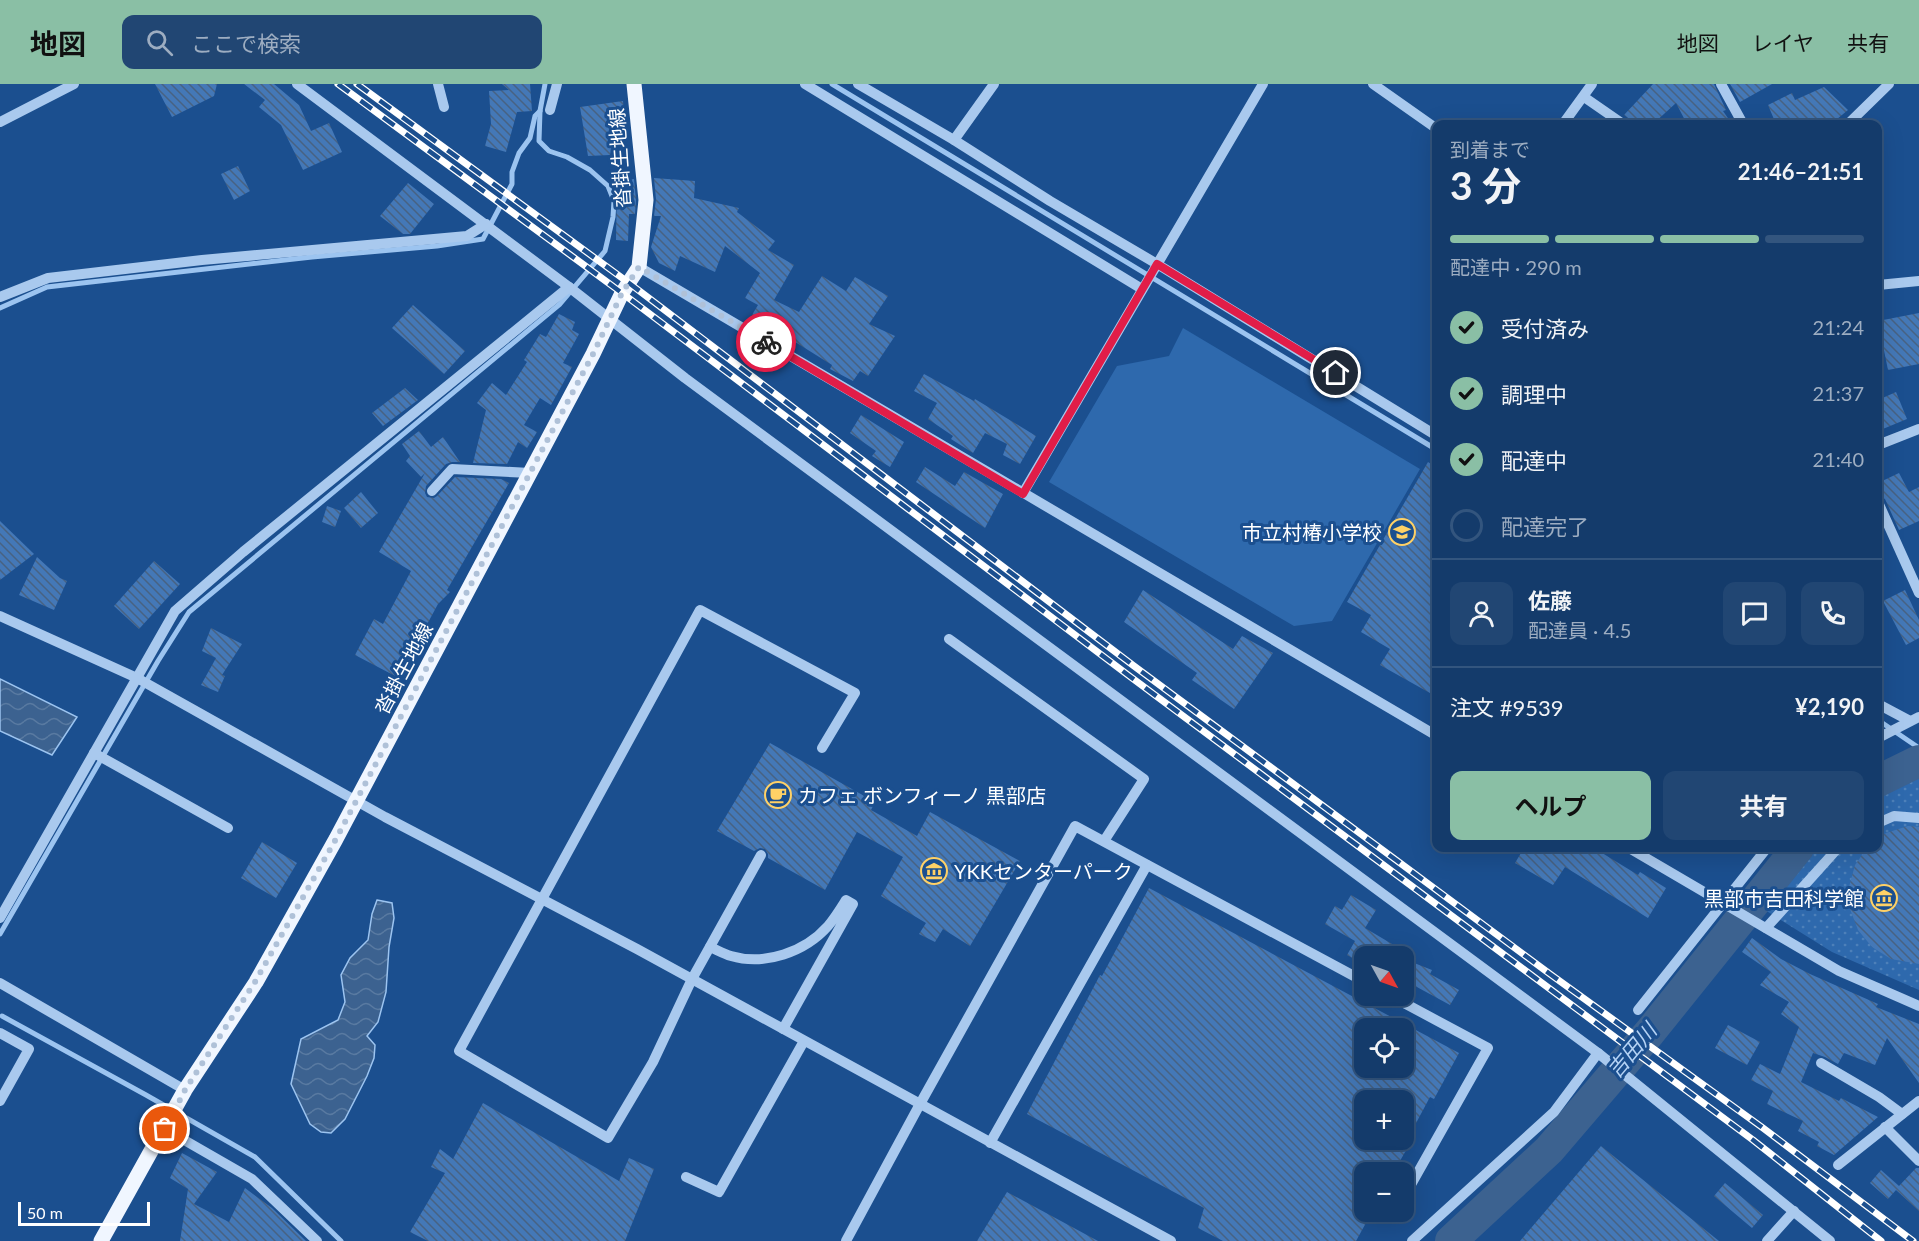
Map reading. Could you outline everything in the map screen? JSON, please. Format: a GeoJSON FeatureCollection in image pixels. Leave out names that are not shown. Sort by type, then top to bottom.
{"type":"FeatureCollection","features":[{"type":"Feature","properties":{"kind":"main road","name":"沓掛生地線"},"geometry":{"type":"LineString","coordinates":[[101,1241],[185,1090],[255,982],[356,800],[530,473],[622,293],[639,267],[646,200],[634,84]]}},
{"type":"Feature","properties":{"kind":"street"},"geometry":{"type":"LineString","coordinates":[[0,122],[74,84]]}},
{"type":"Feature","properties":{"kind":"street"},"geometry":{"type":"LineString","coordinates":[[297,84],[988,604],[1599,1054],[1830,1241]]}},
{"type":"Feature","properties":{"kind":"street"},"geometry":{"type":"LineString","coordinates":[[438,84],[444,107]]}},
{"type":"Feature","properties":{"kind":"street"},"geometry":{"type":"LineString","coordinates":[[550,110],[557,84]]}},
{"type":"Feature","properties":{"kind":"street"},"geometry":{"type":"LineString","coordinates":[[805,84],[1142,289]]}},
{"type":"Feature","properties":{"kind":"street"},"geometry":{"type":"LineString","coordinates":[[858,84],[954,140],[1050,201],[1432,433]]}},
{"type":"Feature","properties":{"kind":"street"},"geometry":{"type":"LineString","coordinates":[[954,140],[994,84]]}},
{"type":"Feature","properties":{"kind":"street"},"geometry":{"type":"LineString","coordinates":[[1023,494],[1263,84]]}},
{"type":"Feature","properties":{"kind":"street"},"geometry":{"type":"LineString","coordinates":[[1373,84],[1432,125]]}},
{"type":"Feature","properties":{"kind":"street"},"geometry":{"type":"LineString","coordinates":[[1566,120],[1592,84]]}},
{"type":"Feature","properties":{"kind":"street"},"geometry":{"type":"LineString","coordinates":[[1721,84],[1741,120]]}},
{"type":"Feature","properties":{"kind":"street"},"geometry":{"type":"LineString","coordinates":[[1852,120],[1889,84]]}},
{"type":"Feature","properties":{"kind":"street"},"geometry":{"type":"LineString","coordinates":[[1584,97],[1617,120]]}},
{"type":"Feature","properties":{"kind":"street"},"geometry":{"type":"LineString","coordinates":[[0,297],[48,278],[202,260],[467,236],[486,224]]}},
{"type":"Feature","properties":{"kind":"street"},"geometry":{"type":"LineString","coordinates":[[639,267],[1432,733]]}},
{"type":"Feature","properties":{"kind":"street"},"geometry":{"type":"LineString","coordinates":[[1882,285],[1919,281]]}},
{"type":"Feature","properties":{"kind":"street"},"geometry":{"type":"LineString","coordinates":[[0,918],[174,611],[243,552],[569,287]]}},
{"type":"Feature","properties":{"kind":"street"},"geometry":{"type":"LineString","coordinates":[[1882,443],[1919,429]]}},
{"type":"Feature","properties":{"kind":"street"},"geometry":{"type":"LineString","coordinates":[[432,491],[452,470],[530,473]]}},
{"type":"Feature","properties":{"kind":"street"},"geometry":{"type":"LineString","coordinates":[[1882,511],[1919,594]]}},
{"type":"Feature","properties":{"kind":"street"},"geometry":{"type":"LineString","coordinates":[[761,855],[692,979],[653,1062],[608,1138],[459,1051],[700,610],[855,693],[822,748]]}},
{"type":"Feature","properties":{"kind":"street"},"geometry":{"type":"LineString","coordinates":[[0,616],[137,678],[356,800],[692,979],[1171,1241]]}},
{"type":"Feature","properties":{"kind":"street"},"geometry":{"type":"LineString","coordinates":[[950,639],[1144,779],[1104,841]]}},
{"type":"Feature","properties":{"kind":"street"},"geometry":{"type":"LineString","coordinates":[[1882,706],[1914,719]]}},
{"type":"Feature","properties":{"kind":"street"},"geometry":{"type":"LineString","coordinates":[[1882,736],[1914,719]]}},
{"type":"Feature","properties":{"kind":"street"},"geometry":{"type":"LineString","coordinates":[[94,753],[228,828]]}},
{"type":"Feature","properties":{"kind":"street"},"geometry":{"type":"LineString","coordinates":[[1882,821],[1894,816],[1919,819]]}},
{"type":"Feature","properties":{"kind":"street"},"geometry":{"type":"LineString","coordinates":[[846,1241],[1076,826],[1354,976]]}},
{"type":"Feature","properties":{"kind":"street"},"geometry":{"type":"LineString","coordinates":[[1636,852],[1839,971],[1919,1006]]}},
{"type":"Feature","properties":{"kind":"street"},"geometry":{"type":"LineString","coordinates":[[1638,1010],[1728,906],[1764,852]]}},
{"type":"Feature","properties":{"kind":"street"},"geometry":{"type":"LineString","coordinates":[[1766,928],[1834,852]]}},
{"type":"Feature","properties":{"kind":"street"},"geometry":{"type":"LineString","coordinates":[[990,1143],[1147,864]]}},
{"type":"Feature","properties":{"kind":"street"},"geometry":{"type":"LineString","coordinates":[[710,947],[731,956],[752,960],[784,955],[810,942],[828,926],[846,900],[853,904],[783,1029]]}},
{"type":"Feature","properties":{"kind":"street"},"geometry":{"type":"LineString","coordinates":[[0,983],[185,1090]]}},
{"type":"Feature","properties":{"kind":"street"},"geometry":{"type":"LineString","coordinates":[[1410,1006],[1488,1048],[1414,1179]]}},
{"type":"Feature","properties":{"kind":"street"},"geometry":{"type":"LineString","coordinates":[[0,1033],[29,1049],[0,1101]]}},
{"type":"Feature","properties":{"kind":"street"},"geometry":{"type":"LineString","coordinates":[[686,1177],[719,1192],[804,1041]]}},
{"type":"Feature","properties":{"kind":"street"},"geometry":{"type":"LineString","coordinates":[[1412,1241],[1554,1112],[1599,1054]]}},
{"type":"Feature","properties":{"kind":"street"},"geometry":{"type":"LineString","coordinates":[[1821,1063],[1879,1097],[1902,1114]]}},
{"type":"Feature","properties":{"kind":"street"},"geometry":{"type":"LineString","coordinates":[[1838,1165],[1919,1101]]}},
{"type":"Feature","properties":{"kind":"street"},"geometry":{"type":"LineString","coordinates":[[1885,1127],[1919,1161]]}},
{"type":"Feature","properties":{"kind":"street"},"geometry":{"type":"LineString","coordinates":[[165,1129],[252,1179],[317,1241]]}},
{"type":"Feature","properties":{"kind":"street"},"geometry":{"type":"LineString","coordinates":[[1767,1241],[1794,1211]]}},
{"type":"Feature","properties":{"kind":"shaded area"},"geometry":{"type":"Polygon","coordinates":[[[1183,328],[1420,469],[1332,621],[1294,626],[1049,482],[1117,366],[1169,356],[1183,328]]]}},
{"type":"Feature","properties":{"kind":"shaded area"},"geometry":{"type":"Polygon","coordinates":[[[1919,778],[1919,990],[1832,952],[1765,910],[1786,880],[1811,852],[1882,852],[1882,792],[1919,778]]]}},
{"type":"Feature","properties":{"kind":"water"},"geometry":{"type":"Polygon","coordinates":[[[0,679],[77,717],[52,755],[0,731],[0,679]]]}},
{"type":"Feature","properties":{"kind":"water"},"geometry":{"type":"Polygon","coordinates":[[[377,900],[392,903],[394,918],[389,947],[386,992],[378,1022],[367,1036],[375,1045],[374,1058],[345,1119],[331,1133],[321,1132],[310,1124],[291,1084],[301,1039],[338,1020],[345,1002],[341,975],[350,958],[368,940],[372,914],[377,900]]]}},
{"type":"Feature","properties":{"kind":"building"},"geometry":{"type":"Polygon","coordinates":[[[155,84],[217,84],[214,96],[172,117],[155,84]]]}},
{"type":"Feature","properties":{"kind":"building"},"geometry":{"type":"Polygon","coordinates":[[[244,84],[274,84],[299,105],[311,131],[329,123],[342,152],[303,170],[281,125],[259,107],[265,100],[244,84]]]}},
{"type":"Feature","properties":{"kind":"building"},"geometry":{"type":"Polygon","coordinates":[[[502,84],[530,84],[532,111],[517,112],[506,152],[485,146],[491,124],[489,91],[509,90],[502,84]]]}},
{"type":"Feature","properties":{"kind":"building"},"geometry":{"type":"Polygon","coordinates":[[[1653,84],[1714,84],[1726,110],[1723,111],[1729,120],[1685,120],[1676,103],[1657,120],[1631,120],[1624,115],[1653,84]]]}},
{"type":"Feature","properties":{"kind":"building"},"geometry":{"type":"Polygon","coordinates":[[[1730,84],[1772,84],[1740,102],[1730,84]]]}},
{"type":"Feature","properties":{"kind":"building"},"geometry":{"type":"Polygon","coordinates":[[[1824,87],[1848,110],[1836,120],[1774,120],[1768,105],[1792,93],[1795,100],[1824,87]]]}},
{"type":"Feature","properties":{"kind":"building"},"geometry":{"type":"Polygon","coordinates":[[[623,101],[626,135],[613,141],[610,155],[588,156],[580,107],[623,101]]]}},
{"type":"Feature","properties":{"kind":"building"},"geometry":{"type":"Polygon","coordinates":[[[238,166],[250,191],[234,200],[221,174],[238,166]]]}},
{"type":"Feature","properties":{"kind":"building"},"geometry":{"type":"Polygon","coordinates":[[[654,178],[695,181],[694,198],[739,208],[737,212],[775,241],[768,250],[794,265],[774,300],[799,312],[822,276],[846,291],[855,277],[888,296],[869,324],[895,336],[868,376],[860,371],[853,381],[830,369],[832,365],[792,340],[794,336],[752,315],[758,305],[745,298],[760,273],[725,246],[715,272],[680,256],[675,271],[659,263],[651,247],[661,216],[654,216],[656,199],[654,178]]]}},
{"type":"Feature","properties":{"kind":"building"},"geometry":{"type":"Polygon","coordinates":[[[634,179],[635,214],[629,214],[628,241],[616,240],[617,181],[634,179]]]}},
{"type":"Feature","properties":{"kind":"building"},"geometry":{"type":"Polygon","coordinates":[[[408,183],[434,204],[410,234],[403,234],[380,216],[408,183]]]}},
{"type":"Feature","properties":{"kind":"building"},"geometry":{"type":"Polygon","coordinates":[[[413,305],[465,351],[444,374],[392,328],[413,305]]]}},
{"type":"Feature","properties":{"kind":"building"},"geometry":{"type":"Polygon","coordinates":[[[1919,313],[1919,364],[1888,370],[1882,341],[1882,320],[1919,313]]]}},
{"type":"Feature","properties":{"kind":"building"},"geometry":{"type":"Polygon","coordinates":[[[559,314],[575,322],[572,330],[579,334],[563,363],[572,367],[551,405],[540,398],[524,425],[537,432],[527,448],[518,442],[507,464],[473,463],[486,410],[477,403],[492,383],[506,395],[527,362],[524,360],[540,334],[546,337],[559,314]]]}},
{"type":"Feature","properties":{"kind":"building"},"geometry":{"type":"Polygon","coordinates":[[[924,374],[974,401],[975,399],[1036,436],[1020,464],[1003,455],[1007,444],[985,433],[973,453],[951,439],[953,436],[928,419],[937,403],[914,391],[924,374]]]}},
{"type":"Feature","properties":{"kind":"building"},"geometry":{"type":"Polygon","coordinates":[[[405,388],[418,400],[383,426],[372,413],[405,388]]]}},
{"type":"Feature","properties":{"kind":"building"},"geometry":{"type":"Polygon","coordinates":[[[1896,392],[1907,419],[1882,429],[1882,398],[1896,392]]]}},
{"type":"Feature","properties":{"kind":"building"},"geometry":{"type":"Polygon","coordinates":[[[861,415],[904,442],[890,467],[872,456],[876,451],[850,433],[861,415]]]}},
{"type":"Feature","properties":{"kind":"building"},"geometry":{"type":"Polygon","coordinates":[[[419,431],[431,447],[443,437],[460,462],[446,464],[426,486],[427,497],[437,496],[455,477],[501,479],[509,483],[447,590],[450,592],[438,604],[424,630],[427,631],[399,678],[355,655],[374,619],[383,624],[411,571],[379,552],[425,473],[421,477],[406,461],[410,456],[402,444],[419,431]]]}},
{"type":"Feature","properties":{"kind":"building"},"geometry":{"type":"Polygon","coordinates":[[[1428,462],[1432,465],[1432,553],[1430,556],[1432,557],[1432,694],[1380,665],[1390,649],[1361,632],[1371,615],[1347,602],[1428,462]]]}},
{"type":"Feature","properties":{"kind":"building"},"geometry":{"type":"Polygon","coordinates":[[[925,467],[955,486],[964,472],[1003,494],[985,528],[916,482],[925,467]]]}},
{"type":"Feature","properties":{"kind":"building"},"geometry":{"type":"Polygon","coordinates":[[[1899,473],[1909,492],[1919,487],[1919,521],[1899,530],[1885,499],[1882,497],[1882,481],[1899,473]]]}},
{"type":"Feature","properties":{"kind":"building"},"geometry":{"type":"Polygon","coordinates":[[[361,492],[378,513],[361,528],[344,508],[361,492]]]}},
{"type":"Feature","properties":{"kind":"building"},"geometry":{"type":"Polygon","coordinates":[[[327,506],[341,511],[335,527],[322,522],[327,506]]]}},
{"type":"Feature","properties":{"kind":"building"},"geometry":{"type":"Polygon","coordinates":[[[0,521],[34,554],[0,580],[0,521]]]}},
{"type":"Feature","properties":{"kind":"building"},"geometry":{"type":"Polygon","coordinates":[[[37,557],[60,578],[67,581],[54,610],[19,595],[37,557]]]}},
{"type":"Feature","properties":{"kind":"building"},"geometry":{"type":"Polygon","coordinates":[[[154,561],[180,584],[139,629],[114,606],[154,561]]]}},
{"type":"Feature","properties":{"kind":"building"},"geometry":{"type":"Polygon","coordinates":[[[1143,590],[1233,649],[1242,636],[1273,653],[1234,709],[1192,680],[1197,673],[1124,622],[1143,590]]]}},
{"type":"Feature","properties":{"kind":"building"},"geometry":{"type":"Polygon","coordinates":[[[1905,590],[1919,620],[1919,638],[1906,645],[1883,601],[1905,590]]]}},
{"type":"Feature","properties":{"kind":"building"},"geometry":{"type":"Polygon","coordinates":[[[211,628],[242,644],[222,675],[225,676],[218,692],[201,685],[216,658],[202,651],[211,628]]]}},
{"type":"Feature","properties":{"kind":"building"},"geometry":{"type":"Polygon","coordinates":[[[770,743],[875,802],[871,810],[917,836],[930,812],[1020,861],[970,946],[943,929],[935,942],[919,934],[926,923],[881,896],[903,857],[857,832],[825,890],[768,858],[765,849],[760,848],[754,851],[717,831],[770,743]]]}},
{"type":"Feature","properties":{"kind":"building","name":"黒部市吉田科学館"},"geometry":{"type":"Polygon","coordinates":[[[1908,826],[1919,827],[1919,964],[1891,959],[1872,947],[1858,930],[1850,909],[1849,887],[1855,865],[1864,852],[1882,852],[1882,836],[1908,826]]]}},
{"type":"Feature","properties":{"kind":"building"},"geometry":{"type":"Polygon","coordinates":[[[262,842],[297,863],[276,898],[241,878],[262,842]]]}},
{"type":"Feature","properties":{"kind":"building"},"geometry":{"type":"Polygon","coordinates":[[[1522,852],[1601,852],[1638,875],[1640,872],[1666,888],[1648,918],[1565,867],[1553,885],[1515,863],[1522,852]]]}},
{"type":"Feature","properties":{"kind":"building"},"geometry":{"type":"Polygon","coordinates":[[[1149,888],[1354,997],[1354,1006],[1371,1006],[1393,1018],[1354,1018],[1354,1078],[1414,1078],[1414,1029],[1459,1053],[1434,1099],[1430,1097],[1414,1127],[1414,1090],[1354,1090],[1354,1150],[1406,1150],[1399,1162],[1354,1162],[1354,1222],[1366,1222],[1356,1241],[1223,1241],[1198,1228],[1204,1208],[1027,1114],[1100,975],[1102,976],[1149,888]]]}},
{"type":"Feature","properties":{"kind":"building"},"geometry":{"type":"Polygon","coordinates":[[[1351,895],[1376,910],[1365,928],[1395,946],[1354,946],[1354,959],[1347,955],[1355,941],[1325,924],[1335,906],[1342,910],[1351,895]]]}},
{"type":"Feature","properties":{"kind":"building"},"geometry":{"type":"Polygon","coordinates":[[[1752,938],[1781,959],[1810,974],[1878,1004],[1876,1007],[1919,1024],[1919,1083],[1887,1038],[1875,1065],[1844,1053],[1838,1064],[1813,1053],[1801,1082],[1839,1101],[1841,1098],[1878,1117],[1834,1155],[1817,1146],[1819,1142],[1798,1131],[1803,1121],[1767,1104],[1773,1091],[1751,1080],[1760,1064],[1780,1074],[1799,1027],[1781,1014],[1789,1002],[1760,985],[1771,972],[1742,952],[1752,938]]]}},
{"type":"Feature","properties":{"kind":"building"},"geometry":{"type":"Polygon","coordinates":[[[1414,963],[1432,970],[1430,974],[1459,990],[1450,1005],[1414,985],[1414,963]]]}},
{"type":"Feature","properties":{"kind":"building"},"geometry":{"type":"Polygon","coordinates":[[[1728,1025],[1760,1042],[1747,1065],[1715,1048],[1728,1025]]]}},
{"type":"Feature","properties":{"kind":"building"},"geometry":{"type":"Polygon","coordinates":[[[483,1103],[619,1181],[629,1158],[654,1169],[625,1241],[428,1241],[410,1232],[445,1173],[431,1167],[440,1149],[453,1159],[483,1103]]]}},
{"type":"Feature","properties":{"kind":"building"},"geometry":{"type":"Polygon","coordinates":[[[1601,1146],[1719,1241],[1520,1241],[1601,1146]]]}},
{"type":"Feature","properties":{"kind":"building"},"geometry":{"type":"Polygon","coordinates":[[[182,1153],[217,1172],[194,1204],[229,1222],[245,1188],[272,1208],[306,1241],[180,1241],[188,1189],[170,1178],[182,1153]]]}},
{"type":"Feature","properties":{"kind":"building"},"geometry":{"type":"Polygon","coordinates":[[[1916,1168],[1919,1168],[1919,1211],[1896,1190],[1888,1199],[1870,1183],[1881,1170],[1899,1186],[1916,1168]]]}},
{"type":"Feature","properties":{"kind":"building"},"geometry":{"type":"Polygon","coordinates":[[[1725,1183],[1763,1215],[1752,1228],[1714,1196],[1725,1183]]]}},
{"type":"Feature","properties":{"kind":"building"},"geometry":{"type":"Polygon","coordinates":[[[1007,1192],[1098,1241],[977,1241],[1007,1192]]]}},
{"type":"Feature","properties":{"kind":"waterway"},"geometry":{"type":"LineString","coordinates":[[0,934],[158,661],[189,612],[560,304],[605,251],[613,217],[614,201],[608,186],[590,170],[567,157],[549,151],[539,141],[540,111],[545,84]]}},
{"type":"Feature","properties":{"kind":"waterway"},"geometry":{"type":"LineString","coordinates":[[832,84],[1432,447]]}},
{"type":"Feature","properties":{"kind":"waterway"},"geometry":{"type":"LineString","coordinates":[[0,308],[47,287],[312,257],[437,246],[483,239],[512,184],[512,172],[519,153],[530,138],[535,116],[540,111]]}},
{"type":"Feature","properties":{"kind":"waterway"},"geometry":{"type":"LineString","coordinates":[[1882,723],[1919,748]]}},
{"type":"Feature","properties":{"kind":"waterway","name":"吉田川"},"geometry":{"type":"LineString","coordinates":[[1882,779],[1919,761]]}},
{"type":"Feature","properties":{"kind":"waterway","name":"吉田川"},"geometry":{"type":"LineString","coordinates":[[1451,1241],[1549,1150],[1650,1032],[1795,852]]}},
{"type":"Feature","properties":{"kind":"waterway"},"geometry":{"type":"LineString","coordinates":[[2,1016],[255,1157],[341,1241]]}},
{"type":"Feature","properties":{"kind":"railway"},"geometry":{"type":"LineString","coordinates":[[338,84],[622,293],[1128,675],[1753,1140],[1881,1241]]}},
{"type":"Feature","properties":{"kind":"railway"},"geometry":{"type":"LineString","coordinates":[[357,84],[629,283],[1134,666],[1550,974],[1763,1128],[1913,1241]]}},
{"type":"Feature","properties":{"kind":"way so far"},"geometry":{"type":"LineString","coordinates":[[165,1129],[185,1090],[255,982],[336,839],[593,354],[622,293],[639,267],[766,342]]}},
{"type":"Feature","properties":{"kind":"place","name":"市立村椿小学校"},"geometry":{"type":"Point","coordinates":[1402,532]}},
{"type":"Feature","properties":{"kind":"place","name":"カフェ ボンフィーノ 黒部店"},"geometry":{"type":"Point","coordinates":[778,795]}},
{"type":"Feature","properties":{"kind":"place","name":"YKKセンターパーク"},"geometry":{"type":"Point","coordinates":[934,871]}},
{"type":"Feature","properties":{"kind":"place","name":"黒部市吉田科学館"},"geometry":{"type":"Point","coordinates":[1884,898]}},
{"type":"Feature","properties":{"kind":"route"},"geometry":{"type":"LineString","coordinates":[[766,342],[1023,494],[1157,264],[1336,373]]}}]}
